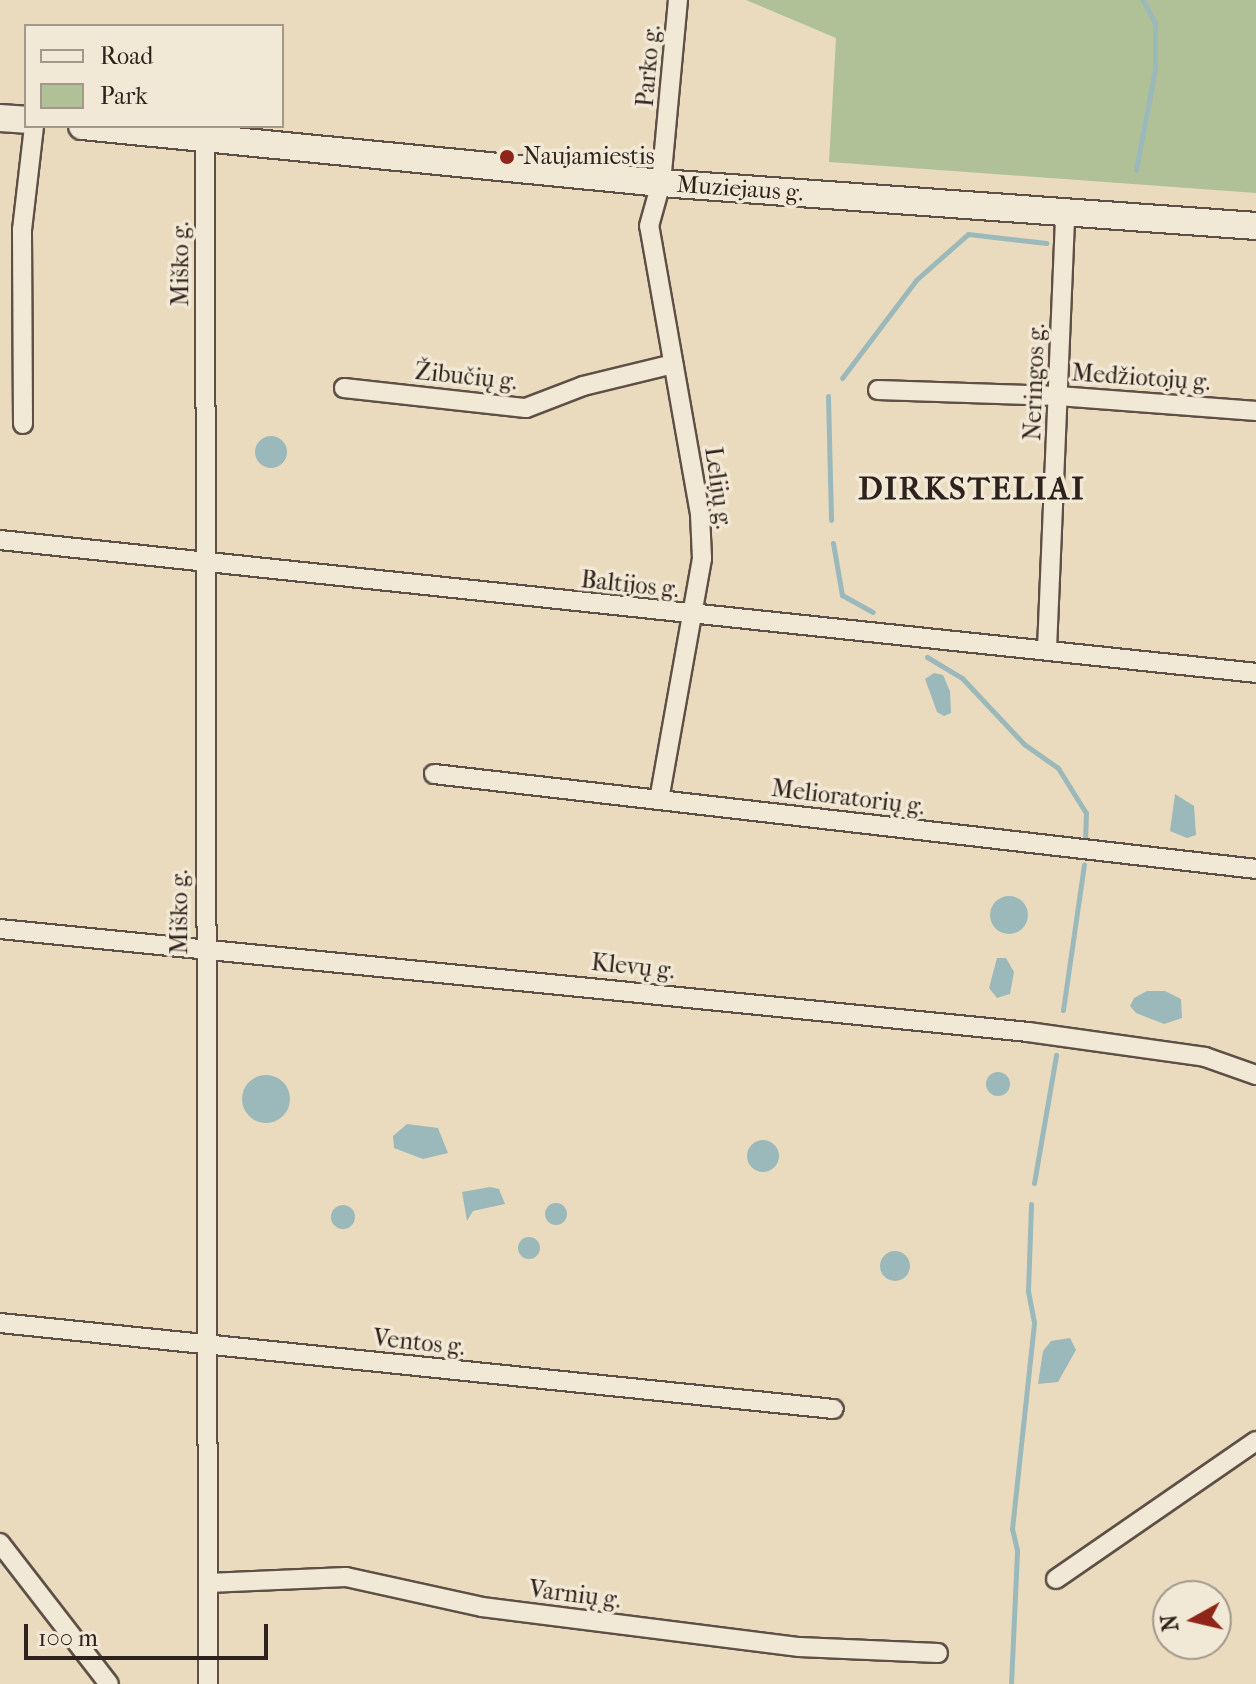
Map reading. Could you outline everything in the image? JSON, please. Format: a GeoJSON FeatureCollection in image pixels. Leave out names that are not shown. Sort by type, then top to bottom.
{"type":"FeatureCollection","features":[{"type":"Feature","properties":{"kind":"main road"},"geometry":{"type":"LineString","coordinates":[[0,118],[24,120]]}},
{"type":"Feature","properties":{"kind":"main road","name":"Muziejaus g."},"geometry":{"type":"LineString","coordinates":[[101,128],[661,183],[1256,226]]}},
{"type":"Feature","properties":{"kind":"street","name":"Parko g."},"geometry":{"type":"LineString","coordinates":[[661,183],[678,0]]}},
{"type":"Feature","properties":{"kind":"street"},"geometry":{"type":"LineString","coordinates":[[23,424],[22,230],[34,128]]}},
{"type":"Feature","properties":{"kind":"street","name":"Miško g."},"geometry":{"type":"LineString","coordinates":[[205,139],[202,561],[208,1684]]}},
{"type":"Feature","properties":{"kind":"street","name":"Lelijų g."},"geometry":{"type":"LineString","coordinates":[[659,800],[702,558],[700,514],[649,226],[661,183]]}},
{"type":"Feature","properties":{"kind":"street","name":"Neringos g."},"geometry":{"type":"LineString","coordinates":[[1047,649],[1065,213]]}},
{"type":"Feature","properties":{"kind":"street","name":"Žibučių g."},"geometry":{"type":"LineString","coordinates":[[344,388],[526,408],[583,386],[673,364]]}},
{"type":"Feature","properties":{"kind":"street","name":"Medžiotojų g."},"geometry":{"type":"LineString","coordinates":[[878,390],[1058,396],[1256,411]]}},
{"type":"Feature","properties":{"kind":"street","name":"Baltijos g."},"geometry":{"type":"LineString","coordinates":[[0,540],[692,617],[1047,649],[1256,673]]}},
{"type":"Feature","properties":{"kind":"street","name":"Melioratorių g."},"geometry":{"type":"LineString","coordinates":[[434,774],[1256,869]]}},
{"type":"Feature","properties":{"kind":"street","name":"Klevų g."},"geometry":{"type":"LineString","coordinates":[[0,929],[1028,1032],[1184,1053],[1256,1075]]}},
{"type":"Feature","properties":{"kind":"street","name":"Ventos g."},"geometry":{"type":"LineString","coordinates":[[0,1323],[834,1409]]}},
{"type":"Feature","properties":{"kind":"street"},"geometry":{"type":"LineString","coordinates":[[1056,1579],[1256,1441]]}},
{"type":"Feature","properties":{"kind":"street"},"geometry":{"type":"LineString","coordinates":[[3,1552],[109,1684]]}},
{"type":"Feature","properties":{"kind":"street","name":"Varnių g."},"geometry":{"type":"LineString","coordinates":[[208,1583],[346,1577],[482,1607],[799,1647],[938,1653]]}},
{"type":"Feature","properties":{"kind":"green space"},"geometry":{"type":"Polygon","coordinates":[[[746,0],[1256,0],[1256,193],[829,162],[836,38],[746,0]]]}},
{"type":"Feature","properties":{"kind":"water"},"geometry":{"type":"Polygon","coordinates":[[[271,436],[282,441],[287,452],[282,463],[271,468],[260,463],[255,452],[260,441],[271,436]]]}},
{"type":"Feature","properties":{"kind":"water"},"geometry":{"type":"Polygon","coordinates":[[[934,673],[943,675],[950,691],[951,713],[944,716],[937,712],[925,679],[934,673]]]}},
{"type":"Feature","properties":{"kind":"water"},"geometry":{"type":"Polygon","coordinates":[[[1175,794],[1194,806],[1196,835],[1187,838],[1170,831],[1175,794]]]}},
{"type":"Feature","properties":{"kind":"water"},"geometry":{"type":"Polygon","coordinates":[[[1009,896],[1022,902],[1028,915],[1022,928],[1009,934],[996,928],[990,915],[996,902],[1009,896]]]}},
{"type":"Feature","properties":{"kind":"water"},"geometry":{"type":"Polygon","coordinates":[[[997,958],[1006,958],[1014,972],[1010,994],[997,998],[989,988],[997,958]]]}},
{"type":"Feature","properties":{"kind":"water"},"geometry":{"type":"Polygon","coordinates":[[[1147,991],[1165,991],[1181,999],[1182,1018],[1164,1024],[1136,1013],[1130,1006],[1134,998],[1147,991]]]}},
{"type":"Feature","properties":{"kind":"water"},"geometry":{"type":"Polygon","coordinates":[[[998,1072],[1007,1075],[1010,1084],[1007,1093],[998,1096],[989,1093],[986,1084],[989,1075],[998,1072]]]}},
{"type":"Feature","properties":{"kind":"water"},"geometry":{"type":"Polygon","coordinates":[[[266,1075],[283,1082],[290,1099],[283,1116],[266,1123],[249,1116],[242,1099],[249,1082],[266,1075]]]}},
{"type":"Feature","properties":{"kind":"water"},"geometry":{"type":"Polygon","coordinates":[[[407,1124],[438,1128],[448,1153],[423,1159],[394,1148],[393,1136],[407,1124]]]}},
{"type":"Feature","properties":{"kind":"water"},"geometry":{"type":"Polygon","coordinates":[[[763,1140],[774,1145],[779,1156],[774,1167],[763,1172],[752,1167],[747,1156],[752,1145],[763,1140]]]}},
{"type":"Feature","properties":{"kind":"water"},"geometry":{"type":"Polygon","coordinates":[[[490,1187],[499,1189],[505,1204],[473,1211],[467,1221],[462,1192],[490,1187]]]}},
{"type":"Feature","properties":{"kind":"water"},"geometry":{"type":"Polygon","coordinates":[[[552,1203],[560,1203],[567,1214],[560,1225],[552,1225],[545,1218],[545,1210],[552,1203]]]}},
{"type":"Feature","properties":{"kind":"water"},"geometry":{"type":"Polygon","coordinates":[[[343,1205],[351,1209],[355,1217],[351,1225],[343,1229],[335,1225],[331,1217],[335,1209],[343,1205]]]}},
{"type":"Feature","properties":{"kind":"water"},"geometry":{"type":"Polygon","coordinates":[[[525,1237],[533,1237],[540,1248],[533,1259],[525,1259],[518,1252],[518,1244],[525,1237]]]}},
{"type":"Feature","properties":{"kind":"water"},"geometry":{"type":"Polygon","coordinates":[[[895,1251],[906,1255],[910,1266],[906,1277],[895,1281],[884,1277],[880,1266],[884,1255],[895,1251]]]}},
{"type":"Feature","properties":{"kind":"water"},"geometry":{"type":"Polygon","coordinates":[[[1070,1338],[1076,1350],[1058,1382],[1038,1384],[1043,1351],[1051,1341],[1070,1338]]]}},
{"type":"Feature","properties":{"kind":"waterway"},"geometry":{"type":"LineString","coordinates":[[1136,170],[1155,69],[1155,23],[1143,0]]}},
{"type":"Feature","properties":{"kind":"waterway"},"geometry":{"type":"LineString","coordinates":[[842,378],[916,280],[968,234],[1046,243]]}},
{"type":"Feature","properties":{"kind":"waterway"},"geometry":{"type":"LineString","coordinates":[[828,396],[831,520]]}},
{"type":"Feature","properties":{"kind":"waterway"},"geometry":{"type":"LineString","coordinates":[[833,543],[842,595],[873,612]]}},
{"type":"Feature","properties":{"kind":"waterway"},"geometry":{"type":"LineString","coordinates":[[927,657],[962,678],[1024,744],[1058,768],[1086,813],[1085,840]]}},
{"type":"Feature","properties":{"kind":"waterway"},"geometry":{"type":"LineString","coordinates":[[1063,1010],[1084,865]]}},
{"type":"Feature","properties":{"kind":"waterway"},"geometry":{"type":"LineString","coordinates":[[1034,1183],[1056,1055]]}},
{"type":"Feature","properties":{"kind":"waterway"},"geometry":{"type":"LineString","coordinates":[[1011,1684],[1017,1550],[1012,1529],[1034,1322],[1028,1291],[1031,1204]]}},
{"type":"Feature","properties":{"kind":"place","name":"Naujamiestis"},"geometry":{"type":"Point","coordinates":[507,157]}},
{"type":"Feature","properties":{"kind":"district","name":"DIRKSTELIAI"},"geometry":{"type":"Point","coordinates":[972,489]}}]}
